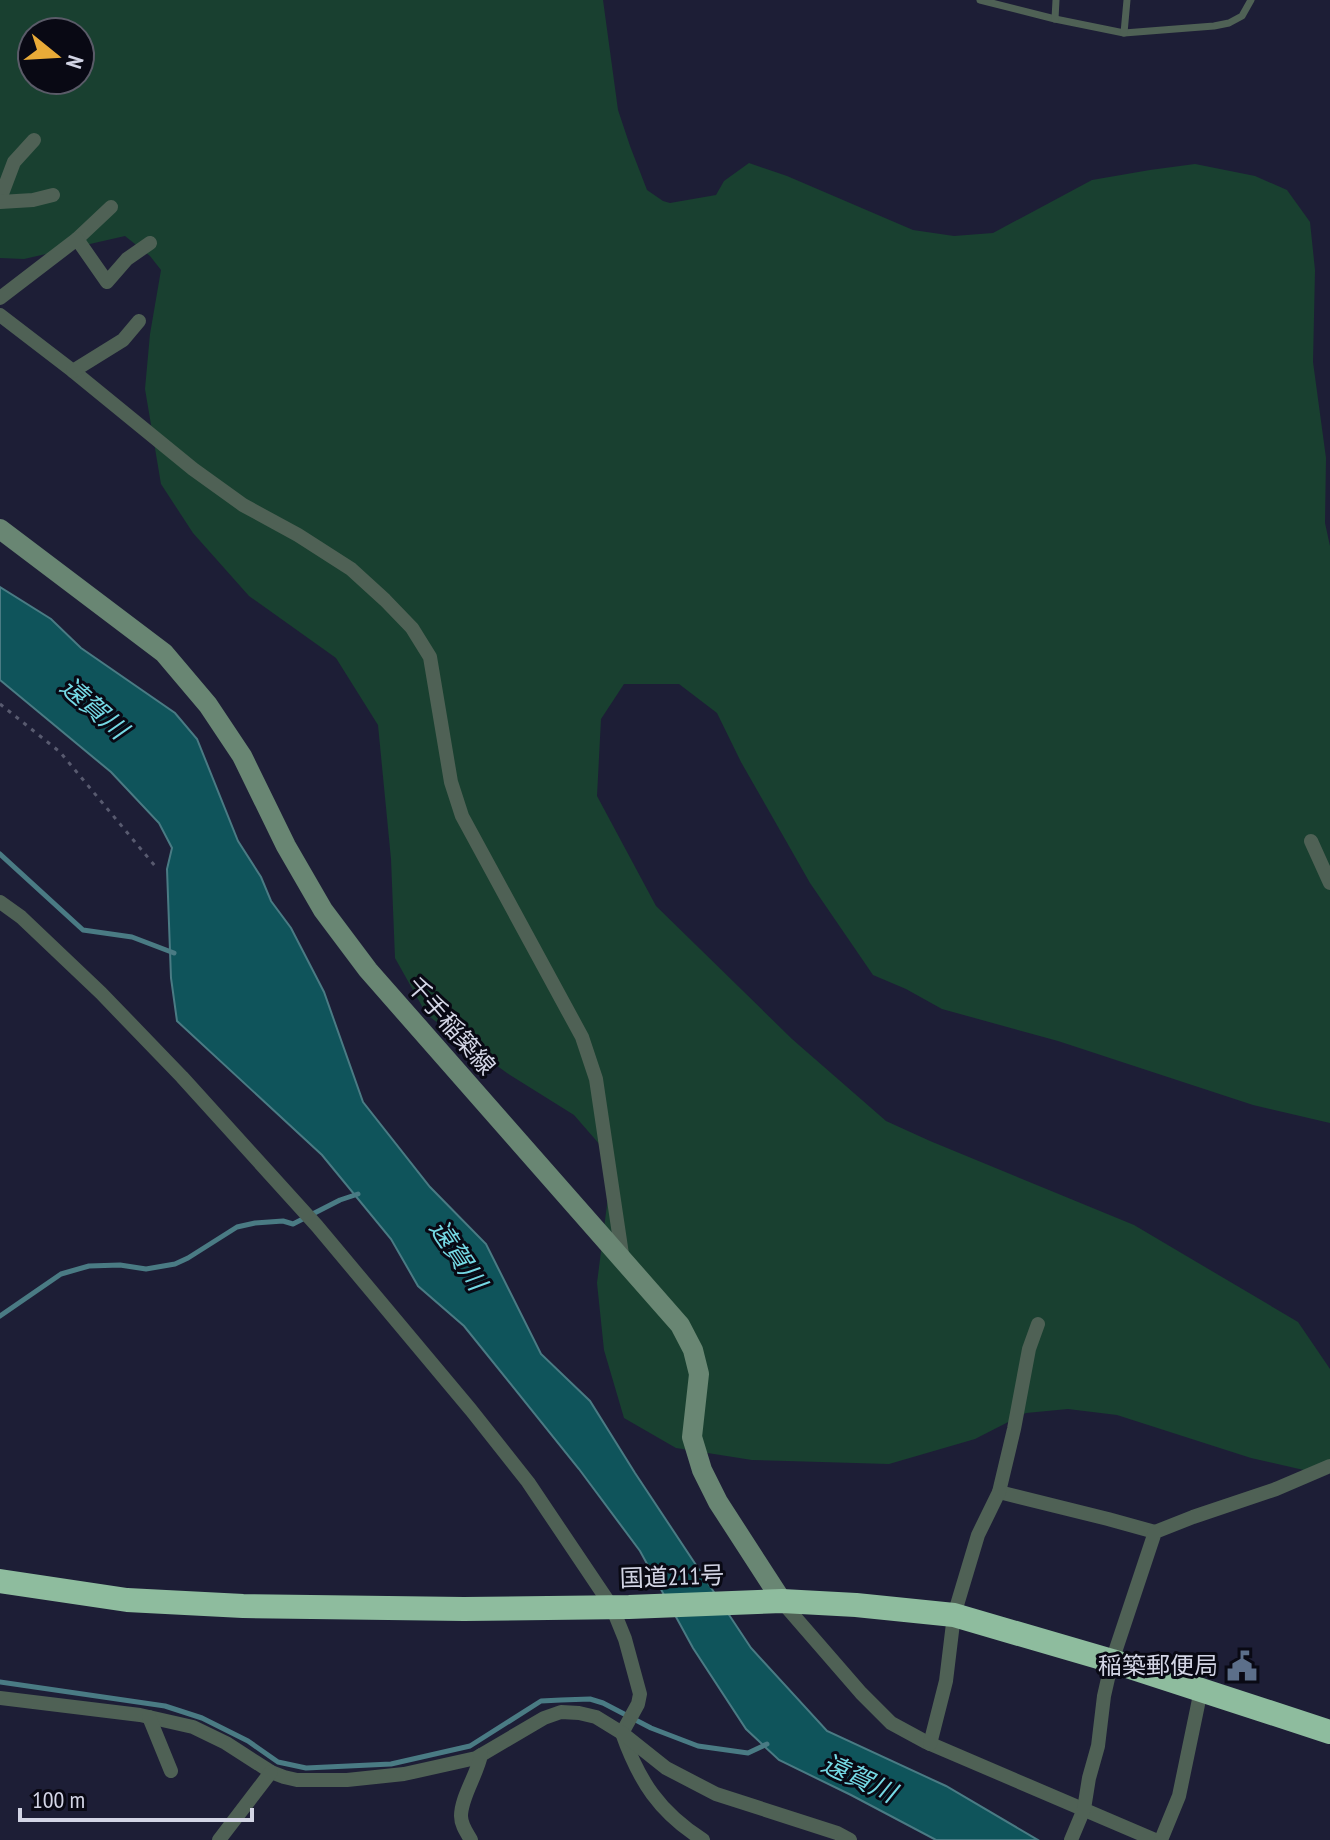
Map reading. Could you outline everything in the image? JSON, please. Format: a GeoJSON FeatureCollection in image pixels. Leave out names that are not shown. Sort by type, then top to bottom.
{"type":"FeatureCollection","features":[{"type":"Feature","properties":{"kind":"highway","name":"国道211号"},"geometry":{"type":"LineString","coordinates":[[0,1581],[127,1600],[243,1606],[464,1609],[782,1601],[954,1615],[1112,1661],[1330,1732]]}},
{"type":"Feature","properties":{"kind":"main road","name":"千手稲築線"},"geometry":{"type":"LineString","coordinates":[[0,529],[164,653],[200,694],[242,756],[286,846],[323,910],[368,970],[680,1325],[693,1350],[699,1374],[692,1437],[702,1470],[718,1502],[782,1601]]}},
{"type":"Feature","properties":{"kind":"street"},"geometry":{"type":"LineString","coordinates":[[34,140],[14,162],[0,201],[33,200],[53,195]]}},
{"type":"Feature","properties":{"kind":"street"},"geometry":{"type":"LineString","coordinates":[[0,298],[77,239],[111,207]]}},
{"type":"Feature","properties":{"kind":"street"},"geometry":{"type":"LineString","coordinates":[[77,239],[107,282],[127,259],[150,243]]}},
{"type":"Feature","properties":{"kind":"street"},"geometry":{"type":"LineString","coordinates":[[0,315],[230,496],[351,569],[412,628],[430,657],[451,782],[462,816],[582,1037],[596,1079],[623,1261]]}},
{"type":"Feature","properties":{"kind":"street"},"geometry":{"type":"LineString","coordinates":[[73,371],[123,340],[139,321]]}},
{"type":"Feature","properties":{"kind":"street"},"geometry":{"type":"LineString","coordinates":[[1311,841],[1330,883]]}},
{"type":"Feature","properties":{"kind":"street"},"geometry":{"type":"LineString","coordinates":[[0,902],[21,917],[101,993],[182,1077],[317,1226],[528,1482],[620,1607],[640,1694],[622,1733],[632,1762],[652,1796],[703,1840]]}},
{"type":"Feature","properties":{"kind":"street"},"geometry":{"type":"LineString","coordinates":[[930,1744],[946,1681],[954,1615],[978,1535],[999,1492],[1029,1349],[1038,1324]]}},
{"type":"Feature","properties":{"kind":"street"},"geometry":{"type":"LineString","coordinates":[[999,1492],[1155,1532],[1276,1489],[1330,1466]]}},
{"type":"Feature","properties":{"kind":"street"},"geometry":{"type":"LineString","coordinates":[[1071,1840],[1082,1814],[1098,1746],[1112,1661],[1155,1532]]}},
{"type":"Feature","properties":{"kind":"street"},"geometry":{"type":"LineString","coordinates":[[782,1601],[891,1723],[1082,1814],[1158,1840],[1179,1796],[1201,1690]]}},
{"type":"Feature","properties":{"kind":"street"},"geometry":{"type":"LineString","coordinates":[[0,1698],[149,1717],[193,1727],[226,1743],[271,1772],[297,1780],[360,1779],[404,1774],[476,1758],[544,1718],[561,1712],[579,1713],[596,1717],[666,1768],[716,1794],[850,1840]]}},
{"type":"Feature","properties":{"kind":"street"},"geometry":{"type":"LineString","coordinates":[[149,1717],[171,1771]]}},
{"type":"Feature","properties":{"kind":"street"},"geometry":{"type":"LineString","coordinates":[[471,1840],[461,1817],[481,1755]]}},
{"type":"Feature","properties":{"kind":"street"},"geometry":{"type":"LineString","coordinates":[[219,1840],[271,1772]]}},
{"type":"Feature","properties":{"kind":"lane"},"geometry":{"type":"LineString","coordinates":[[980,0],[1124,33],[1229,23],[1242,16],[1251,0]]}},
{"type":"Feature","properties":{"kind":"lane"},"geometry":{"type":"LineString","coordinates":[[1055,19],[1056,0]]}},
{"type":"Feature","properties":{"kind":"lane"},"geometry":{"type":"LineString","coordinates":[[1124,33],[1127,0]]}},
{"type":"Feature","properties":{"kind":"path"},"geometry":{"type":"LineString","coordinates":[[0,704],[60,752],[155,866]]}},
{"type":"Feature","properties":{"kind":"shaded area"},"geometry":{"type":"Polygon","coordinates":[[[0,0],[603,0],[618,110],[647,190],[670,203],[716,195],[724,181],[749,163],[913,230],[954,236],[993,233],[1092,180],[1150,170],[1195,164],[1255,176],[1287,190],[1310,222],[1315,270],[1313,362],[1326,458],[1325,523],[1330,546],[1330,1123],[1253,1105],[1058,1041],[942,1009],[873,975],[810,883],[741,762],[717,713],[679,684],[624,684],[601,719],[597,796],[656,906],[792,1039],[886,1121],[1134,1225],[1298,1322],[1330,1369],[1330,1467],[1321,1474],[1251,1458],[1117,1415],[1068,1409],[1026,1413],[975,1439],[889,1464],[752,1460],[676,1448],[624,1418],[604,1350],[597,1283],[608,1197],[601,1146],[574,1115],[507,1073],[427,1015],[395,958],[391,859],[378,725],[336,658],[249,596],[193,533],[161,484],[145,389],[161,270],[150,256],[125,236],[24,259],[0,258],[0,0]]]}},
{"type":"Feature","properties":{"kind":"water","name":"遠賀川"},"geometry":{"type":"Polygon","coordinates":[[[0,587],[51,619],[81,648],[175,713],[197,739],[238,841],[261,877],[271,901],[291,928],[324,992],[363,1102],[430,1187],[486,1244],[541,1354],[590,1401],[751,1648],[827,1731],[946,1786],[1038,1840],[936,1840],[779,1760],[746,1729],[693,1648],[640,1551],[579,1469],[464,1326],[418,1286],[391,1239],[322,1155],[177,1021],[171,978],[167,869],[172,848],[159,823],[111,772],[0,680],[0,587]]]}},
{"type":"Feature","properties":{"kind":"waterway"},"geometry":{"type":"LineString","coordinates":[[0,854],[83,930],[132,937],[174,953]]}},
{"type":"Feature","properties":{"kind":"waterway"},"geometry":{"type":"LineString","coordinates":[[0,1316],[61,1274],[89,1266],[120,1265],[146,1269],[175,1264],[237,1227],[283,1221],[293,1224],[358,1194]]}},
{"type":"Feature","properties":{"kind":"waterway"},"geometry":{"type":"LineString","coordinates":[[0,1682],[165,1706],[202,1718],[248,1741],[278,1762],[306,1768],[391,1764],[470,1746],[541,1701],[590,1699],[698,1746],[748,1753],[767,1744]]}},
{"type":"Feature","properties":{"kind":"place","name":"稲築郵便局"},"geometry":{"type":"Point","coordinates":[1242,1666]}}]}
